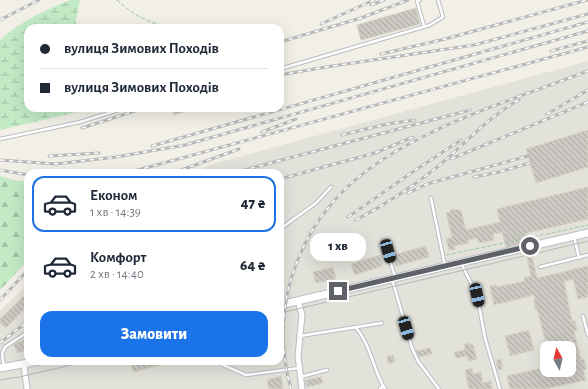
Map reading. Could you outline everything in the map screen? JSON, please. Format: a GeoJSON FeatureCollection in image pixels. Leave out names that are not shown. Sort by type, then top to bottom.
{"type":"FeatureCollection","features":[{"type":"Feature","properties":{"kind":"main road"},"geometry":{"type":"LineString","coordinates":[[284,304],[588,233]]}},
{"type":"Feature","properties":{"kind":"main road"},"geometry":{"type":"LineString","coordinates":[[2,368],[24,365]]}},
{"type":"Feature","properties":{"kind":"street"},"geometry":{"type":"LineString","coordinates":[[298,301],[302,315],[299,368],[302,389]]}},
{"type":"Feature","properties":{"kind":"street"},"geometry":{"type":"LineString","coordinates":[[24,365],[27,389]]}},
{"type":"Feature","properties":{"kind":"lane"},"geometry":{"type":"LineString","coordinates":[[420,0],[416,1],[424,26]]}},
{"type":"Feature","properties":{"kind":"lane"},"geometry":{"type":"LineString","coordinates":[[284,68],[424,26],[443,17],[438,0]]}},
{"type":"Feature","properties":{"kind":"lane"},"geometry":{"type":"LineString","coordinates":[[0,139],[80,122],[112,112]]}},
{"type":"Feature","properties":{"kind":"lane"},"geometry":{"type":"LineString","coordinates":[[284,226],[316,203],[332,187]]}},
{"type":"Feature","properties":{"kind":"lane"},"geometry":{"type":"LineString","coordinates":[[431,198],[446,266]]}},
{"type":"Feature","properties":{"kind":"lane"},"geometry":{"type":"LineString","coordinates":[[574,236],[579,258]]}},
{"type":"Feature","properties":{"kind":"lane"},"geometry":{"type":"LineString","coordinates":[[388,251],[412,348],[418,362],[439,389]]}},
{"type":"Feature","properties":{"kind":"lane"},"geometry":{"type":"LineString","coordinates":[[540,267],[588,256]]}},
{"type":"Feature","properties":{"kind":"lane"},"geometry":{"type":"LineString","coordinates":[[461,263],[477,295],[485,338],[500,389]]}},
{"type":"Feature","properties":{"kind":"lane"},"geometry":{"type":"LineString","coordinates":[[583,316],[588,335]]}},
{"type":"Feature","properties":{"kind":"lane"},"geometry":{"type":"LineString","coordinates":[[300,336],[382,323]]}},
{"type":"Feature","properties":{"kind":"lane"},"geometry":{"type":"LineString","coordinates":[[356,328],[363,336],[382,386],[385,389]]}},
{"type":"Feature","properties":{"kind":"lane"},"geometry":{"type":"LineString","coordinates":[[2,368],[2,354],[5,347],[24,335]]}},
{"type":"Feature","properties":{"kind":"lane"},"geometry":{"type":"LineString","coordinates":[[223,365],[246,375],[299,368]]}},
{"type":"Feature","properties":{"kind":"lane"},"geometry":{"type":"LineString","coordinates":[[300,377],[327,370]]}},
{"type":"Feature","properties":{"kind":"path"},"geometry":{"type":"LineString","coordinates":[[117,0],[141,19],[154,24]]}},
{"type":"Feature","properties":{"kind":"path"},"geometry":{"type":"LineString","coordinates":[[528,238],[588,225]]}},
{"type":"Feature","properties":{"kind":"path"},"geometry":{"type":"LineString","coordinates":[[444,256],[522,240]]}},
{"type":"Feature","properties":{"kind":"shaded area"},"geometry":{"type":"Polygon","coordinates":[[[588,61],[588,389],[0,389],[0,311],[24,288],[24,365],[284,365],[284,169],[202,169],[210,165],[588,61]]]}},
{"type":"Feature","properties":{"kind":"green space"},"geometry":{"type":"Polygon","coordinates":[[[71,0],[80,0],[76,24],[24,24],[24,112],[77,112],[0,130],[0,40],[16,27],[71,0]]]}},
{"type":"Feature","properties":{"kind":"green space"},"geometry":{"type":"Polygon","coordinates":[[[0,176],[24,181],[24,264],[0,290],[0,176]]]}},
{"type":"Feature","properties":{"kind":"building"},"geometry":{"type":"Polygon","coordinates":[[[416,8],[420,24],[361,40],[357,25],[416,8]]]}},
{"type":"Feature","properties":{"kind":"building"},"geometry":{"type":"Polygon","coordinates":[[[173,112],[182,112],[174,115],[173,112]]]}},
{"type":"Feature","properties":{"kind":"building"},"geometry":{"type":"Polygon","coordinates":[[[588,130],[588,167],[536,183],[526,149],[588,130]]]}},
{"type":"Feature","properties":{"kind":"building"},"geometry":{"type":"Polygon","coordinates":[[[588,187],[588,219],[527,233],[529,242],[506,247],[502,232],[493,234],[494,240],[479,243],[477,238],[468,240],[469,243],[454,246],[455,249],[449,250],[446,239],[452,237],[446,213],[451,212],[450,209],[461,210],[466,230],[500,222],[497,209],[588,187]]]}},
{"type":"Feature","properties":{"kind":"building"},"geometry":{"type":"Polygon","coordinates":[[[426,246],[429,257],[396,266],[393,255],[426,246]]]}},
{"type":"Feature","properties":{"kind":"building"},"geometry":{"type":"Polygon","coordinates":[[[531,251],[537,278],[588,266],[588,297],[578,299],[573,279],[564,281],[572,321],[575,321],[577,330],[574,331],[581,360],[584,359],[586,369],[583,370],[586,380],[545,389],[510,389],[507,376],[540,369],[540,377],[576,377],[576,341],[545,341],[537,309],[535,309],[534,295],[494,305],[490,286],[496,285],[497,287],[525,281],[524,278],[531,276],[526,253],[531,251]]]}},
{"type":"Feature","properties":{"kind":"building"},"geometry":{"type":"Polygon","coordinates":[[[380,255],[383,266],[355,275],[351,264],[380,255]]]}},
{"type":"Feature","properties":{"kind":"building"},"geometry":{"type":"Polygon","coordinates":[[[333,267],[336,279],[316,283],[313,272],[333,267]]]}},
{"type":"Feature","properties":{"kind":"building"},"geometry":{"type":"Polygon","coordinates":[[[24,296],[24,309],[6,328],[0,323],[0,319],[24,296]]]}},
{"type":"Feature","properties":{"kind":"building"},"geometry":{"type":"Polygon","coordinates":[[[529,330],[534,350],[510,356],[505,336],[529,330]]]}},
{"type":"Feature","properties":{"kind":"building"},"geometry":{"type":"Polygon","coordinates":[[[24,340],[24,351],[17,353],[14,344],[24,340]]]}},
{"type":"Feature","properties":{"kind":"building"},"geometry":{"type":"Polygon","coordinates":[[[469,343],[470,345],[473,344],[477,359],[468,361],[467,356],[456,358],[454,352],[465,350],[464,344],[469,343]]]}},
{"type":"Feature","properties":{"kind":"building"},"geometry":{"type":"Polygon","coordinates":[[[430,348],[432,354],[419,357],[416,351],[430,348]]]}},
{"type":"Feature","properties":{"kind":"building"},"geometry":{"type":"Polygon","coordinates":[[[393,355],[395,362],[388,364],[387,356],[393,355]]]}},
{"type":"Feature","properties":{"kind":"building"},"geometry":{"type":"Polygon","coordinates":[[[501,359],[503,369],[498,370],[496,360],[501,359]]]}},
{"type":"Feature","properties":{"kind":"building"},"geometry":{"type":"Polygon","coordinates":[[[131,365],[161,365],[133,372],[131,365]]]}},
{"type":"Feature","properties":{"kind":"building"},"geometry":{"type":"Polygon","coordinates":[[[472,368],[473,374],[481,372],[483,383],[491,381],[492,389],[469,389],[465,370],[472,368]]]}},
{"type":"Feature","properties":{"kind":"building"},"geometry":{"type":"Polygon","coordinates":[[[281,376],[283,389],[269,389],[267,380],[281,376]]]}},
{"type":"Feature","properties":{"kind":"building"},"geometry":{"type":"Polygon","coordinates":[[[321,377],[323,383],[307,387],[305,380],[321,377]]]}},
{"type":"Feature","properties":{"kind":"tram line"},"geometry":{"type":"LineString","coordinates":[[284,312],[588,241]]}},
{"type":"Feature","properties":{"kind":"tram line"},"geometry":{"type":"LineString","coordinates":[[0,380],[72,365]]}},
{"type":"Feature","properties":{"kind":"railway"},"geometry":{"type":"LineString","coordinates":[[0,20],[39,0]]}},
{"type":"Feature","properties":{"kind":"railway"},"geometry":{"type":"LineString","coordinates":[[321,24],[374,0]]}},
{"type":"Feature","properties":{"kind":"railway"},"geometry":{"type":"LineString","coordinates":[[371,5],[384,0]]}},
{"type":"Feature","properties":{"kind":"railway"},"geometry":{"type":"LineString","coordinates":[[284,41],[361,18],[408,0]]}},
{"type":"Feature","properties":{"kind":"railway"},"geometry":{"type":"LineString","coordinates":[[381,54],[445,39],[587,0]]}},
{"type":"Feature","properties":{"kind":"railway"},"geometry":{"type":"LineString","coordinates":[[284,74],[474,45],[588,14]]}},
{"type":"Feature","properties":{"kind":"railway"},"geometry":{"type":"LineString","coordinates":[[284,108],[588,22]]}},
{"type":"Feature","properties":{"kind":"railway"},"geometry":{"type":"LineString","coordinates":[[0,160],[56,164],[116,157],[185,145],[588,31]]}},
{"type":"Feature","properties":{"kind":"railway"},"geometry":{"type":"LineString","coordinates":[[551,51],[588,41]]}},
{"type":"Feature","properties":{"kind":"railway"},"geometry":{"type":"LineString","coordinates":[[142,169],[588,47]]}},
{"type":"Feature","properties":{"kind":"railway"},"geometry":{"type":"LineString","coordinates":[[284,325],[288,293],[303,247],[324,213],[353,182],[382,160],[414,141],[449,124],[588,71]]}},
{"type":"Feature","properties":{"kind":"railway"},"geometry":{"type":"LineString","coordinates":[[547,114],[588,90]]}},
{"type":"Feature","properties":{"kind":"railway"},"geometry":{"type":"LineString","coordinates":[[356,220],[397,196],[427,175],[497,114],[519,100]]}},
{"type":"Feature","properties":{"kind":"railway"},"geometry":{"type":"LineString","coordinates":[[451,159],[588,102]]}},
{"type":"Feature","properties":{"kind":"railway"},"geometry":{"type":"LineString","coordinates":[[248,169],[470,110]]}},
{"type":"Feature","properties":{"kind":"railway"},"geometry":{"type":"LineString","coordinates":[[82,128],[132,112]]}},
{"type":"Feature","properties":{"kind":"railway"},"geometry":{"type":"LineString","coordinates":[[152,146],[272,112]]}},
{"type":"Feature","properties":{"kind":"railway"},"geometry":{"type":"LineString","coordinates":[[262,132],[296,119]]}},
{"type":"Feature","properties":{"kind":"railway"},"geometry":{"type":"LineString","coordinates":[[342,135],[387,124],[415,120]]}},
{"type":"Feature","properties":{"kind":"railway"},"geometry":{"type":"LineString","coordinates":[[284,178],[375,153],[413,137]]}},
{"type":"Feature","properties":{"kind":"railway"},"geometry":{"type":"LineString","coordinates":[[348,217],[461,140]]}},
{"type":"Feature","properties":{"kind":"railway"},"geometry":{"type":"LineString","coordinates":[[184,169],[239,149]]}},
{"type":"Feature","properties":{"kind":"railway"},"geometry":{"type":"LineString","coordinates":[[49,156],[99,153]]}},
{"type":"Feature","properties":{"kind":"railway"},"geometry":{"type":"LineString","coordinates":[[408,193],[427,184],[528,156]]}},
{"type":"Feature","properties":{"kind":"railway"},"geometry":{"type":"LineString","coordinates":[[474,177],[499,172],[530,163]]}},
{"type":"Feature","properties":{"kind":"railway"},"geometry":{"type":"LineString","coordinates":[[0,170],[24,174]]}},
{"type":"Feature","properties":{"kind":"railway"},"geometry":{"type":"LineString","coordinates":[[0,300],[24,274]]}},
{"type":"Feature","properties":{"kind":"railway"},"geometry":{"type":"LineString","coordinates":[[0,343],[24,324]]}},
{"type":"Feature","properties":{"kind":"railway"},"geometry":{"type":"LineString","coordinates":[[284,349],[291,389]]}},
{"type":"Feature","properties":{"kind":"route"},"geometry":{"type":"LineString","coordinates":[[338,291],[530,246]]}}]}
